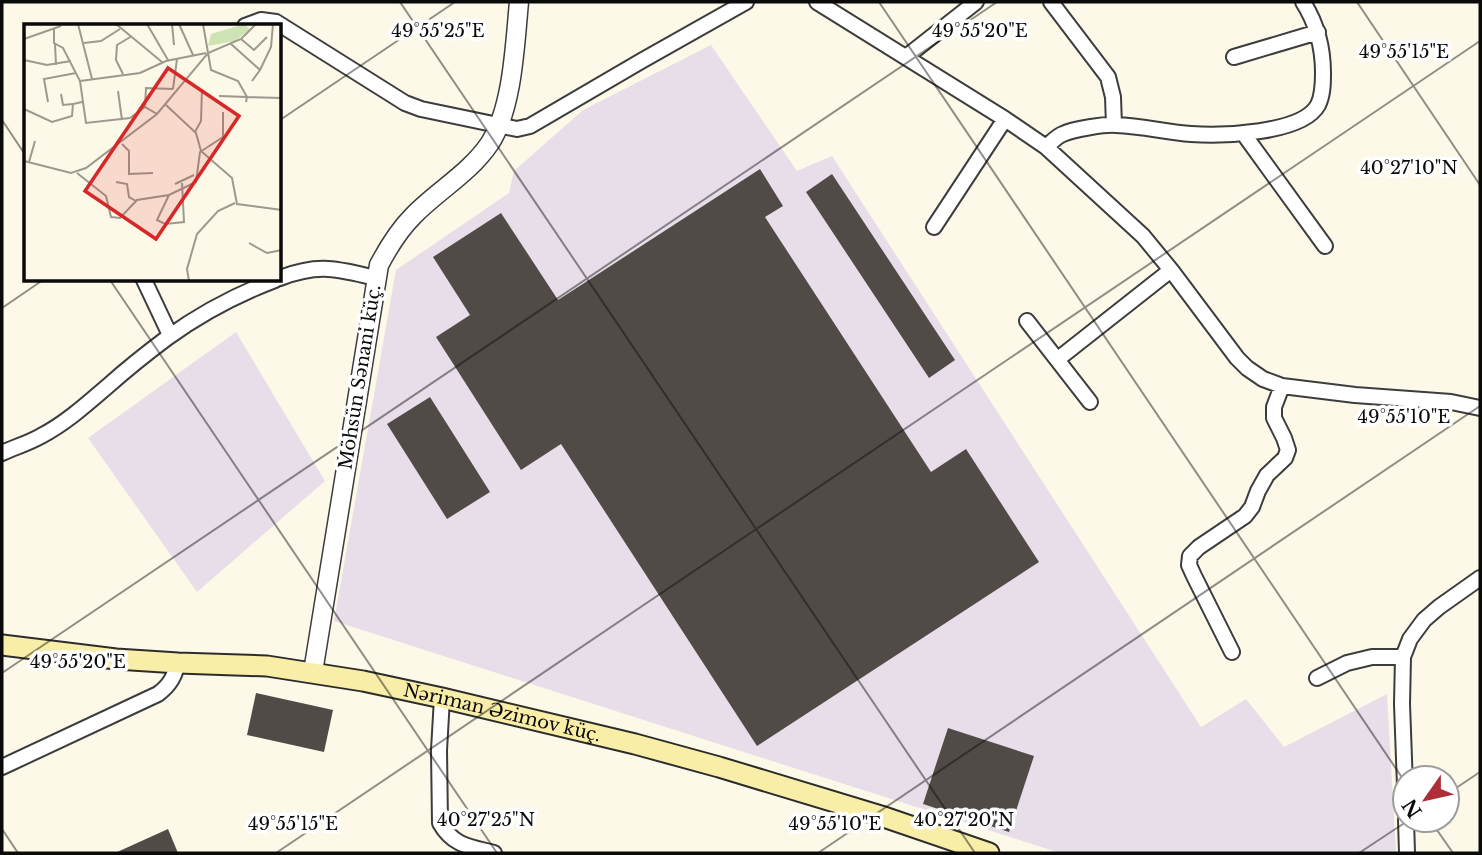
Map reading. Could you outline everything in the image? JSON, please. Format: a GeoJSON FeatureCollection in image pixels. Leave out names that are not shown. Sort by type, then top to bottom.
{"type":"FeatureCollection","features":[{"type":"Feature","properties":{"kind":"main road","name":"Nəriman Əzimov küç."},"geometry":{"type":"LineString","coordinates":[[2,645],[116,659],[267,666],[363,681],[635,744],[719,767],[989,853]]}},
{"type":"Feature","properties":{"kind":"street","name":"Möhsün Sənani küç."},"geometry":{"type":"LineString","coordinates":[[313,672],[379,265],[413,216],[474,162],[492,140],[506,102],[519,2]]}},
{"type":"Feature","properties":{"kind":"street"},"geometry":{"type":"LineString","coordinates":[[282,26],[405,103],[421,109],[517,129],[530,126],[746,2]]}},
{"type":"Feature","properties":{"kind":"street"},"geometry":{"type":"LineString","coordinates":[[817,2],[1046,147],[1143,236],[1242,363],[1263,379],[1282,386],[1451,402],[1480,408]]}},
{"type":"Feature","properties":{"kind":"street"},"geometry":{"type":"LineString","coordinates":[[906,57],[976,2]]}},
{"type":"Feature","properties":{"kind":"street"},"geometry":{"type":"LineString","coordinates":[[1051,2],[1108,77],[1113,97],[1114,125]]}},
{"type":"Feature","properties":{"kind":"street"},"geometry":{"type":"LineString","coordinates":[[1046,147],[1063,134],[1114,125],[1192,134],[1243,133],[1272,129],[1302,120],[1309,116],[1318,104],[1323,86],[1318,33],[1303,2]]}},
{"type":"Feature","properties":{"kind":"street"},"geometry":{"type":"LineString","coordinates":[[250,24],[261,20],[279,24]]}},
{"type":"Feature","properties":{"kind":"street"},"geometry":{"type":"LineString","coordinates":[[1234,57],[1318,33]]}},
{"type":"Feature","properties":{"kind":"street"},"geometry":{"type":"LineString","coordinates":[[934,227],[1005,119]]}},
{"type":"Feature","properties":{"kind":"street"},"geometry":{"type":"LineString","coordinates":[[1243,133],[1325,246]]}},
{"type":"Feature","properties":{"kind":"street"},"geometry":{"type":"LineString","coordinates":[[282,277],[321,267],[376,278]]}},
{"type":"Feature","properties":{"kind":"street"},"geometry":{"type":"LineString","coordinates":[[1058,359],[1171,270]]}},
{"type":"Feature","properties":{"kind":"street"},"geometry":{"type":"LineString","coordinates":[[145,282],[170,335]]}},
{"type":"Feature","properties":{"kind":"street"},"geometry":{"type":"LineString","coordinates":[[2,453],[42,436],[62,423],[170,335],[270,282]]}},
{"type":"Feature","properties":{"kind":"street"},"geometry":{"type":"LineString","coordinates":[[1027,321],[1090,402]]}},
{"type":"Feature","properties":{"kind":"street"},"geometry":{"type":"LineString","coordinates":[[1232,652],[1189,565],[1190,556],[1245,516],[1267,475],[1285,458],[1288,450],[1274,418],[1274,407],[1282,386]]}},
{"type":"Feature","properties":{"kind":"street"},"geometry":{"type":"LineString","coordinates":[[1404,764],[1403,657],[1410,639],[1439,607],[1480,578]]}},
{"type":"Feature","properties":{"kind":"street"},"geometry":{"type":"LineString","coordinates":[[1317,678],[1347,663],[1371,657],[1403,657]]}},
{"type":"Feature","properties":{"kind":"street"},"geometry":{"type":"LineString","coordinates":[[2,767],[158,694],[168,686],[178,663]]}},
{"type":"Feature","properties":{"kind":"street"},"geometry":{"type":"LineString","coordinates":[[442,698],[439,750],[440,823],[454,841],[494,853]]}},
{"type":"Feature","properties":{"kind":"street"},"geometry":{"type":"LineString","coordinates":[[1406,834],[1407,853]]}},
{"type":"Feature","properties":{"kind":"shaded area"},"geometry":{"type":"Polygon","coordinates":[[[711,45],[797,171],[832,156],[1201,727],[1246,699],[1284,747],[1387,694],[1391,834],[1395,834],[1396,853],[1060,853],[334,621],[396,270],[509,193],[514,171],[583,110],[711,45]]]}},
{"type":"Feature","properties":{"kind":"shaded area"},"geometry":{"type":"Polygon","coordinates":[[[236,332],[325,481],[197,592],[88,438],[236,332]]]}},
{"type":"Feature","properties":{"kind":"building"},"geometry":{"type":"Polygon","coordinates":[[[760,169],[783,206],[765,217],[931,472],[966,449],[1039,562],[757,746],[561,444],[521,470],[436,337],[470,315],[433,257],[501,213],[558,300],[760,169]]]}},
{"type":"Feature","properties":{"kind":"building"},"geometry":{"type":"Polygon","coordinates":[[[832,174],[955,360],[929,378],[806,192],[832,174]]]}},
{"type":"Feature","properties":{"kind":"building"},"geometry":{"type":"Polygon","coordinates":[[[430,397],[490,492],[447,519],[387,424],[430,397]]]}},
{"type":"Feature","properties":{"kind":"building"},"geometry":{"type":"Polygon","coordinates":[[[256,693],[333,710],[324,752],[247,735],[256,693]]]}},
{"type":"Feature","properties":{"kind":"building"},"geometry":{"type":"Polygon","coordinates":[[[948,728],[1034,756],[1009,832],[923,804],[948,728]]]}},
{"type":"Feature","properties":{"kind":"building"},"geometry":{"type":"Polygon","coordinates":[[[168,829],[178,853],[115,853],[168,829]]]}}]}
